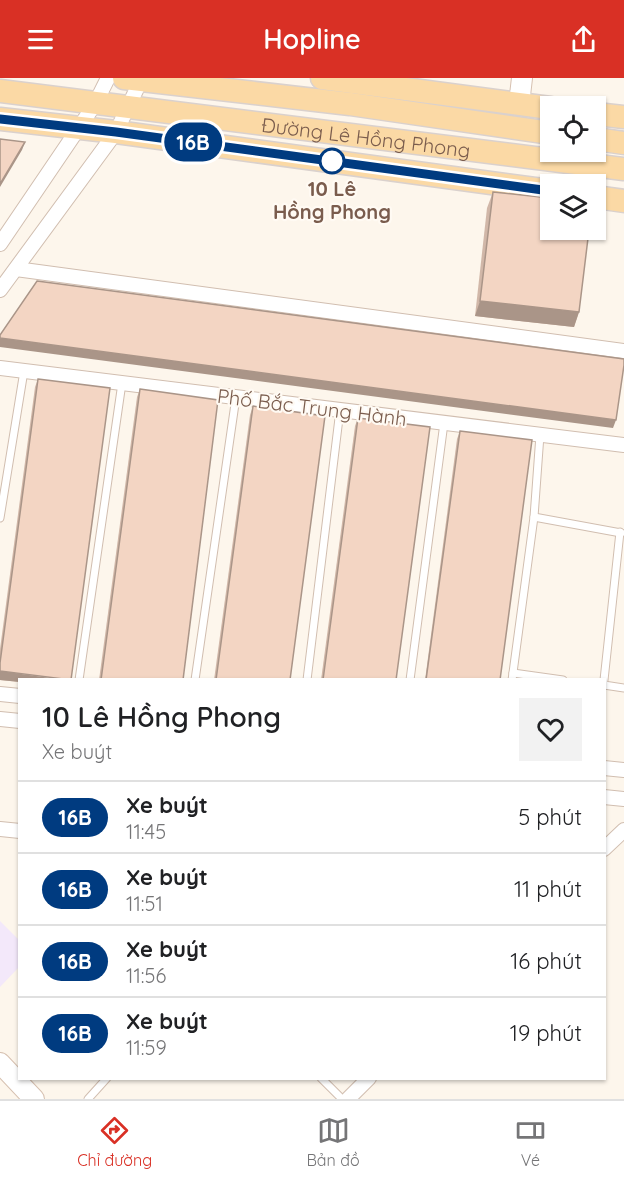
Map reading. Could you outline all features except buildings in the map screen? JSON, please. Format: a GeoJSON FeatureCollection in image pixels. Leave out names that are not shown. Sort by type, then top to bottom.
{"type":"FeatureCollection","features":[{"type":"Feature","properties":{"kind":"main road"},"geometry":{"type":"LineString","coordinates":[[322,78],[540,107]]}},
{"type":"Feature","properties":{"kind":"main road","name":"Đường Lê Hồng Phong"},"geometry":{"type":"LineString","coordinates":[[136,79],[350,104],[540,132]]}},
{"type":"Feature","properties":{"kind":"main road","name":"Đường Lê Hồng Phong"},"geometry":{"type":"LineString","coordinates":[[0,91],[624,169]]}},
{"type":"Feature","properties":{"kind":"main road"},"geometry":{"type":"LineString","coordinates":[[606,115],[624,117]]}},
{"type":"Feature","properties":{"kind":"main road","name":"Đường Lê Hồng Phong"},"geometry":{"type":"LineString","coordinates":[[0,118],[540,190]]}},
{"type":"Feature","properties":{"kind":"main road"},"geometry":{"type":"LineString","coordinates":[[606,140],[624,143]]}},
{"type":"Feature","properties":{"kind":"main road"},"geometry":{"type":"LineString","coordinates":[[606,198],[624,201]]}},
{"type":"Feature","properties":{"kind":"street"},"geometry":{"type":"LineString","coordinates":[[0,244],[95,104],[108,78]]}},
{"type":"Feature","properties":{"kind":"street"},"geometry":{"type":"LineString","coordinates":[[519,104],[522,78]]}},
{"type":"Feature","properties":{"kind":"street"},"geometry":{"type":"LineString","coordinates":[[0,290],[116,132],[129,107],[136,79]]}},
{"type":"Feature","properties":{"kind":"street"},"geometry":{"type":"LineString","coordinates":[[16,268],[624,351]]}},
{"type":"Feature","properties":{"kind":"street","name":"Phố Bắc Trung Hành"},"geometry":{"type":"LineString","coordinates":[[0,368],[624,445]]}},
{"type":"Feature","properties":{"kind":"street"},"geometry":{"type":"LineString","coordinates":[[0,694],[18,696]]}},
{"type":"Feature","properties":{"kind":"street"},"geometry":{"type":"LineString","coordinates":[[0,718],[18,721]]}},
{"type":"Feature","properties":{"kind":"street"},"geometry":{"type":"LineString","coordinates":[[606,768],[624,770]]}},
{"type":"Feature","properties":{"kind":"street"},"geometry":{"type":"LineString","coordinates":[[606,797],[624,799]]}},
{"type":"Feature","properties":{"kind":"street"},"geometry":{"type":"LineString","coordinates":[[0,829],[18,831]]}},
{"type":"Feature","properties":{"kind":"street"},"geometry":{"type":"LineString","coordinates":[[606,847],[624,830]]}},
{"type":"Feature","properties":{"kind":"street"},"geometry":{"type":"LineString","coordinates":[[0,1063],[34,1099]]}},
{"type":"Feature","properties":{"kind":"street"},"geometry":{"type":"LineString","coordinates":[[348,1099],[367,1080]]}},
{"type":"Feature","properties":{"kind":"lane"},"geometry":{"type":"LineString","coordinates":[[0,518],[24,371]]}},
{"type":"Feature","properties":{"kind":"lane"},"geometry":{"type":"LineString","coordinates":[[79,678],[122,383]]}},
{"type":"Feature","properties":{"kind":"lane"},"geometry":{"type":"LineString","coordinates":[[195,678],[236,398]]}},
{"type":"Feature","properties":{"kind":"lane"},"geometry":{"type":"LineString","coordinates":[[307,678],[340,410]]}},
{"type":"Feature","properties":{"kind":"lane"},"geometry":{"type":"LineString","coordinates":[[410,678],[444,423]]}},
{"type":"Feature","properties":{"kind":"lane"},"geometry":{"type":"LineString","coordinates":[[538,678],[513,676],[534,517],[540,435]]}},
{"type":"Feature","properties":{"kind":"lane"},"geometry":{"type":"LineString","coordinates":[[534,517],[622,533],[604,678]]}},
{"type":"Feature","properties":{"kind":"lane"},"geometry":{"type":"LineString","coordinates":[[606,685],[624,688]]}},
{"type":"Feature","properties":{"kind":"lane"},"geometry":{"type":"LineString","coordinates":[[88,1099],[105,1080]]}},
{"type":"Feature","properties":{"kind":"lane"},"geometry":{"type":"LineString","coordinates":[[323,1080],[342,1099]]}},
{"type":"Feature","properties":{"kind":"shaded area"},"geometry":{"type":"Polygon","coordinates":[[[0,921],[18,939],[18,968],[0,987],[0,921]]]}},
{"type":"Feature","properties":{"kind":"bus line","name":"16B"},"geometry":{"type":"LineString","coordinates":[[0,119],[116,132],[540,190]]}},
{"type":"Feature","properties":{"kind":"place","name":"10 Lê Hồng Phong"},"geometry":{"type":"Point","coordinates":[332,161]}}]}
